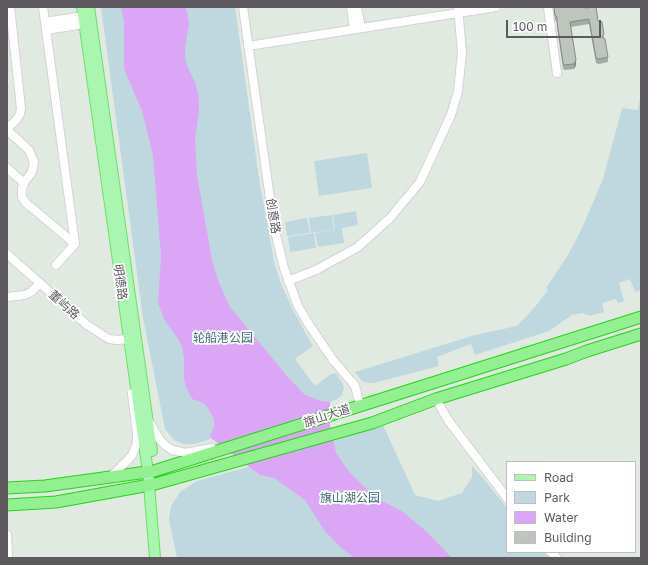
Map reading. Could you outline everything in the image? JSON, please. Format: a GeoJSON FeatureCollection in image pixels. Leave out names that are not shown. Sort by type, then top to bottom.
{"type":"FeatureCollection","features":[{"type":"Feature","properties":{"kind":"highway","name":"旗山大道"},"geometry":{"type":"LineString","coordinates":[[7,488],[45,486],[151,472],[640,317]]}},
{"type":"Feature","properties":{"kind":"highway","name":"旗山大道"},"geometry":{"type":"LineString","coordinates":[[7,505],[56,502],[152,485],[372,423],[436,399],[641,334]]}},
{"type":"Feature","properties":{"kind":"highway"},"geometry":{"type":"LineString","coordinates":[[587,351],[641,342]]}},
{"type":"Feature","properties":{"kind":"main road"},"geometry":{"type":"LineString","coordinates":[[89,7],[148,418],[151,472]]}},
{"type":"Feature","properties":{"kind":"main road","name":"明德路"},"geometry":{"type":"LineString","coordinates":[[83,16],[128,339],[151,472],[155,558]]}},
{"type":"Feature","properties":{"kind":"main road","name":"明德路"},"geometry":{"type":"LineString","coordinates":[[152,485],[162,558]]}},
{"type":"Feature","properties":{"kind":"street"},"geometry":{"type":"LineString","coordinates":[[10,7],[21,108],[20,114],[7,130],[29,150],[33,158],[34,167],[24,183],[21,193],[24,201],[75,244]]}},
{"type":"Feature","properties":{"kind":"street"},"geometry":{"type":"LineString","coordinates":[[43,7],[75,244],[56,265]]}},
{"type":"Feature","properties":{"kind":"street","name":"创意路"},"geometry":{"type":"LineString","coordinates":[[243,7],[278,247],[298,306],[312,331],[355,386],[360,405]]}},
{"type":"Feature","properties":{"kind":"street"},"geometry":{"type":"LineString","coordinates":[[351,7],[358,29]]}},
{"type":"Feature","properties":{"kind":"street"},"geometry":{"type":"LineString","coordinates":[[357,7],[358,29]]}},
{"type":"Feature","properties":{"kind":"street"},"geometry":{"type":"LineString","coordinates":[[248,46],[358,29],[459,10],[496,7]]}},
{"type":"Feature","properties":{"kind":"street"},"geometry":{"type":"LineString","coordinates":[[548,7],[557,74]]}},
{"type":"Feature","properties":{"kind":"street"},"geometry":{"type":"LineString","coordinates":[[288,280],[316,270],[358,247],[390,218],[420,182],[451,116],[455,102],[460,77],[462,53],[459,10]]}},
{"type":"Feature","properties":{"kind":"street"},"geometry":{"type":"LineString","coordinates":[[46,26],[83,16]]}},
{"type":"Feature","properties":{"kind":"street"},"geometry":{"type":"LineString","coordinates":[[7,168],[24,183]]}},
{"type":"Feature","properties":{"kind":"street","name":"董屿路"},"geometry":{"type":"LineString","coordinates":[[7,254],[87,325],[109,339],[128,339]]}},
{"type":"Feature","properties":{"kind":"street"},"geometry":{"type":"LineString","coordinates":[[7,298],[25,295],[31,292],[40,283]]}},
{"type":"Feature","properties":{"kind":"street"},"geometry":{"type":"LineString","coordinates":[[109,478],[132,455],[137,443],[128,339]]}},
{"type":"Feature","properties":{"kind":"street"},"geometry":{"type":"LineString","coordinates":[[436,399],[448,420],[506,497]]}},
{"type":"Feature","properties":{"kind":"street"},"geometry":{"type":"LineString","coordinates":[[148,418],[160,440],[176,452],[186,453],[237,445]]}},
{"type":"Feature","properties":{"kind":"street"},"geometry":{"type":"LineString","coordinates":[[7,535],[8,558]]}},
{"type":"Feature","properties":{"kind":"green space","name":"轮船港公园"},"geometry":{"type":"Polygon","coordinates":[[[101,7],[235,7],[260,185],[275,265],[280,281],[293,310],[313,346],[295,359],[315,386],[331,374],[336,373],[344,387],[342,395],[336,400],[195,444],[184,444],[175,441],[165,429],[143,318],[101,7]]]}},
{"type":"Feature","properties":{"kind":"green space"},"geometry":{"type":"Polygon","coordinates":[[[641,91],[641,290],[635,292],[630,279],[619,283],[624,301],[618,303],[616,299],[602,303],[604,312],[590,316],[582,313],[572,315],[549,331],[475,355],[471,344],[437,357],[439,366],[374,383],[362,381],[355,372],[475,335],[517,326],[535,307],[548,290],[546,288],[568,255],[582,228],[603,179],[622,108],[638,110],[641,91]]]}},
{"type":"Feature","properties":{"kind":"green space"},"geometry":{"type":"Polygon","coordinates":[[[367,153],[372,188],[319,196],[314,161],[367,153]]]}},
{"type":"Feature","properties":{"kind":"green space"},"geometry":{"type":"Polygon","coordinates":[[[356,211],[358,225],[342,228],[344,243],[318,247],[315,233],[335,229],[333,215],[356,211]]]}},
{"type":"Feature","properties":{"kind":"green space"},"geometry":{"type":"Polygon","coordinates":[[[332,215],[334,229],[311,233],[309,218],[332,215]]]}},
{"type":"Feature","properties":{"kind":"green space"},"geometry":{"type":"Polygon","coordinates":[[[307,218],[310,233],[287,236],[285,222],[307,218]]]}},
{"type":"Feature","properties":{"kind":"green space"},"geometry":{"type":"Polygon","coordinates":[[[314,233],[316,248],[290,252],[288,237],[314,233]]]}},
{"type":"Feature","properties":{"kind":"green space","name":"旗山湖公园"},"geometry":{"type":"Polygon","coordinates":[[[383,425],[415,495],[438,501],[462,493],[472,477],[472,466],[506,507],[506,553],[545,553],[550,558],[177,558],[169,519],[171,506],[180,492],[197,481],[284,457],[383,425]]]}},
{"type":"Feature","properties":{"kind":"water"},"geometry":{"type":"Polygon","coordinates":[[[121,7],[185,7],[187,11],[189,24],[185,57],[196,85],[199,100],[195,140],[197,175],[212,260],[219,283],[230,307],[286,375],[305,395],[321,401],[330,402],[330,425],[336,453],[350,473],[375,497],[403,512],[427,532],[452,558],[355,558],[341,548],[324,530],[305,500],[274,478],[260,475],[212,439],[210,435],[214,427],[214,419],[203,403],[192,399],[186,387],[182,347],[179,340],[165,321],[158,303],[161,256],[153,155],[142,111],[124,69],[124,22],[121,7]]]}},
{"type":"Feature","properties":{"kind":"building"},"geometry":{"type":"Polygon","coordinates":[[[555,7],[596,7],[598,21],[602,22],[604,34],[602,37],[605,39],[608,57],[599,59],[596,58],[589,19],[570,22],[576,60],[574,64],[564,65],[557,17],[555,15],[555,7]]]}}]}
